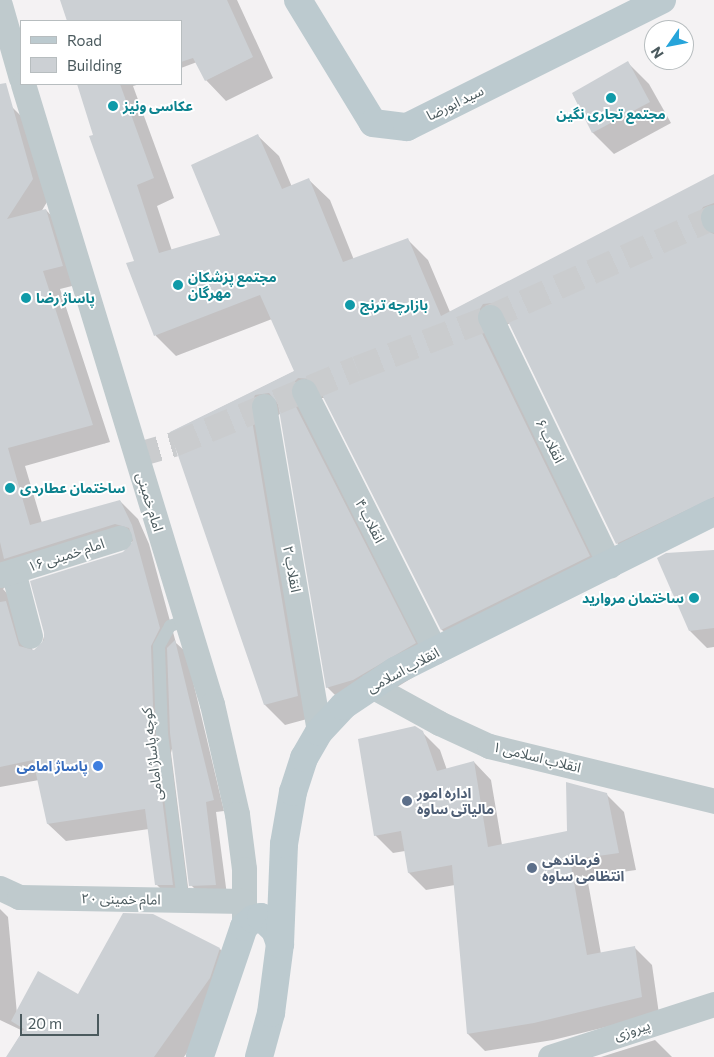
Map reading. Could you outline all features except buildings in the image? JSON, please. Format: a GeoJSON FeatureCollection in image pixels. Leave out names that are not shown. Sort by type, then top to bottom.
{"type":"FeatureCollection","features":[{"type":"Feature","properties":{"kind":"street","name":"سید ابورضا"},"geometry":{"type":"LineString","coordinates":[[298,0],[373,123],[407,127],[662,0]]}},
{"type":"Feature","properties":{"kind":"street"},"geometry":{"type":"LineString","coordinates":[[0,5],[20,75]]}},
{"type":"Feature","properties":{"kind":"street","name":"امام خمینی"},"geometry":{"type":"LineString","coordinates":[[23,85],[188,620],[226,758],[240,841],[244,914]]}},
{"type":"Feature","properties":{"kind":"street","name":"انقلاب ۶"},"geometry":{"type":"LineString","coordinates":[[490,317],[610,565]]}},
{"type":"Feature","properties":{"kind":"street","name":"انقلاب ۴"},"geometry":{"type":"LineString","coordinates":[[304,391],[436,652]]}},
{"type":"Feature","properties":{"kind":"street","name":"انقلاب ۲"},"geometry":{"type":"LineString","coordinates":[[264,406],[319,732]]}},
{"type":"Feature","properties":{"kind":"street","name":"انقلاب اسلامی"},"geometry":{"type":"LineString","coordinates":[[259,1057],[270,1013],[280,944],[284,844],[302,766],[319,732],[343,706],[370,685],[714,512]]}},
{"type":"Feature","properties":{"kind":"street","name":"امام خمینی ۱۶"},"geometry":{"type":"LineString","coordinates":[[6,573],[119,538]]}},
{"type":"Feature","properties":{"kind":"street"},"geometry":{"type":"LineString","coordinates":[[6,573],[30,636]]}},
{"type":"Feature","properties":{"kind":"street","name":"انقلاب اسلامی ۱"},"geometry":{"type":"LineString","coordinates":[[370,685],[439,723],[490,746],[714,801]]}},
{"type":"Feature","properties":{"kind":"street","name":"امام خمینی ۲۰"},"geometry":{"type":"LineString","coordinates":[[0,888],[19,897],[182,900],[244,914]]}},
{"type":"Feature","properties":{"kind":"street"},"geometry":{"type":"LineString","coordinates":[[200,1056],[244,914],[253,919],[261,917],[275,930],[280,944]]}},
{"type":"Feature","properties":{"kind":"street","name":"پیروزی"},"geometry":{"type":"LineString","coordinates":[[550,1057],[714,1004]]}},
{"type":"Feature","properties":{"kind":"lane","name":"کوچه پاساژ امامی"},"geometry":{"type":"LineString","coordinates":[[182,900],[162,734],[159,646],[170,626],[188,620]]}},
{"type":"Feature","properties":{"kind":"tunnel"},"geometry":{"type":"LineString","coordinates":[[135,455],[174,444],[357,368],[490,317],[714,217]]}},
{"type":"Feature","properties":{"kind":"place","name":"مجتمع تجاری نگین"},"geometry":{"type":"Point","coordinates":[611,98]}},
{"type":"Feature","properties":{"kind":"place","name":"عکاسی ونیز"},"geometry":{"type":"Point","coordinates":[113,106]}},
{"type":"Feature","properties":{"kind":"place","name":"مجتمع پزشكان مهرگان"},"geometry":{"type":"Point","coordinates":[178,285]}},
{"type":"Feature","properties":{"kind":"place","name":"پاساژ رضا"},"geometry":{"type":"Point","coordinates":[26,298]}},
{"type":"Feature","properties":{"kind":"place","name":"بازارچه ترنج"},"geometry":{"type":"Point","coordinates":[350,305]}},
{"type":"Feature","properties":{"kind":"place","name":"ساختمان عطاردی"},"geometry":{"type":"Point","coordinates":[10,488]}},
{"type":"Feature","properties":{"kind":"place","name":"ساختمان مروارید"},"geometry":{"type":"Point","coordinates":[694,598]}},
{"type":"Feature","properties":{"kind":"place","name":"پاساژ امامی"},"geometry":{"type":"Point","coordinates":[98,766]}},
{"type":"Feature","properties":{"kind":"place","name":"اداره امور مالیاتی ساوه"},"geometry":{"type":"Point","coordinates":[407,801]}},
{"type":"Feature","properties":{"kind":"place","name":"فرماندهی انتظامی ساوه"},"geometry":{"type":"Point","coordinates":[532,868]}}]}
